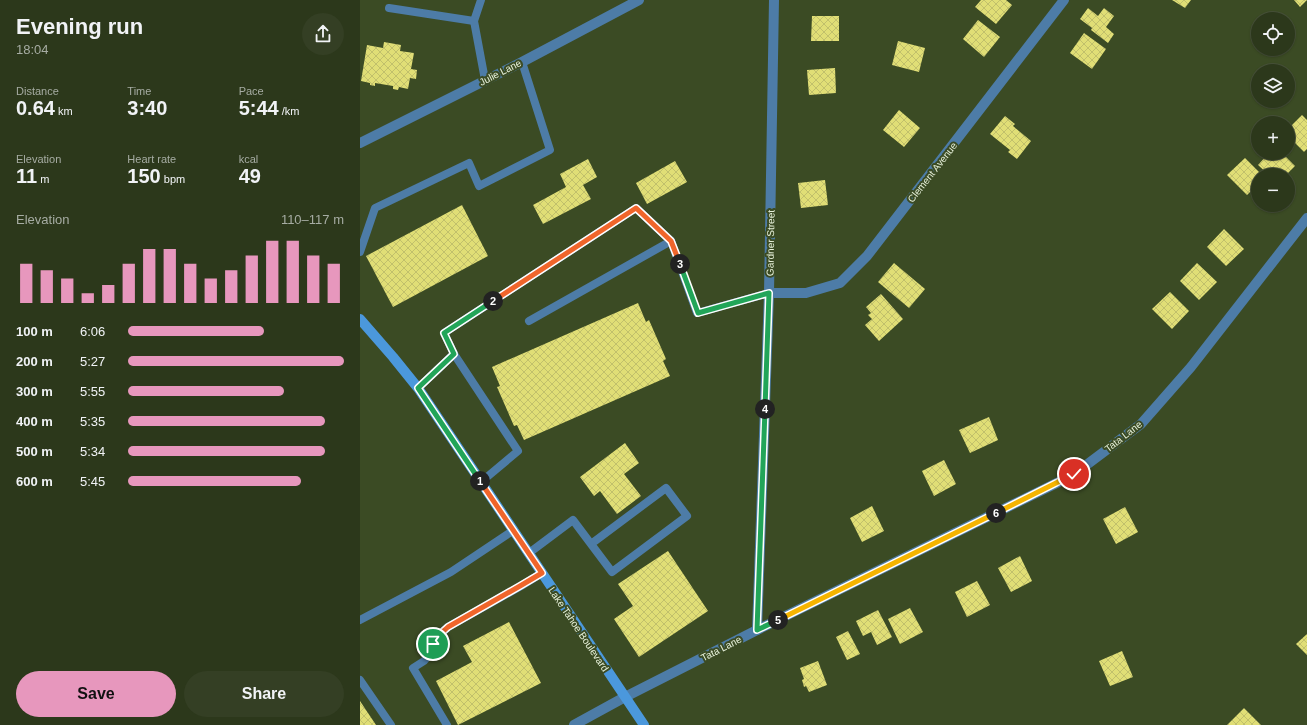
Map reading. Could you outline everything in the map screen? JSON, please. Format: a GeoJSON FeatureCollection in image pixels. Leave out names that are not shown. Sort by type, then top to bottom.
{"type":"FeatureCollection","features":[{"type":"Feature","properties":{"kind":"main road","name":"Lake Tahoe Boulevard"},"geometry":{"type":"LineString","coordinates":[[360,319],[418,388],[644,725]]}},
{"type":"Feature","properties":{"kind":"street","name":"Gardner Street"},"geometry":{"type":"LineString","coordinates":[[757,630],[769,293],[774,0]]}},
{"type":"Feature","properties":{"kind":"street","name":"Clement Avenue"},"geometry":{"type":"LineString","coordinates":[[769,293],[806,293],[840,283],[867,256],[1064,0]]}},
{"type":"Feature","properties":{"kind":"street","name":"Julie Lane"},"geometry":{"type":"LineString","coordinates":[[360,143],[522,62],[634,1]]}},
{"type":"Feature","properties":{"kind":"street","name":"Tata Lane"},"geometry":{"type":"LineString","coordinates":[[574,725],[625,697],[757,630],[1074,474],[1141,424],[1191,367],[1307,218]]}},
{"type":"Feature","properties":{"kind":"lane"},"geometry":{"type":"LineString","coordinates":[[481,0],[474,21],[485,80]]}},
{"type":"Feature","properties":{"kind":"lane"},"geometry":{"type":"LineString","coordinates":[[389,8],[474,21]]}},
{"type":"Feature","properties":{"kind":"lane"},"geometry":{"type":"LineString","coordinates":[[360,252],[375,208],[469,163],[479,186],[550,150],[522,62]]}},
{"type":"Feature","properties":{"kind":"lane"},"geometry":{"type":"LineString","coordinates":[[481,482],[518,451],[454,354],[444,333],[636,208],[671,241],[698,313],[769,293]]}},
{"type":"Feature","properties":{"kind":"lane"},"geometry":{"type":"LineString","coordinates":[[529,321],[671,241]]}},
{"type":"Feature","properties":{"kind":"lane"},"geometry":{"type":"LineString","coordinates":[[418,388],[454,354]]}},
{"type":"Feature","properties":{"kind":"lane"},"geometry":{"type":"LineString","coordinates":[[529,553],[573,520],[591,544],[612,572],[687,516],[666,488],[591,544]]}},
{"type":"Feature","properties":{"kind":"lane"},"geometry":{"type":"LineString","coordinates":[[360,620],[451,572],[514,530]]}},
{"type":"Feature","properties":{"kind":"lane"},"geometry":{"type":"LineString","coordinates":[[447,725],[413,668],[424,661],[429,655],[438,636],[448,627],[542,573]]}},
{"type":"Feature","properties":{"kind":"lane"},"geometry":{"type":"LineString","coordinates":[[360,680],[391,725]]}},
{"type":"Feature","properties":{"kind":"building"},"geometry":{"type":"Polygon","coordinates":[[[981,0],[1006,0],[1012,5],[996,24],[975,7],[981,0]]]}},
{"type":"Feature","properties":{"kind":"building"},"geometry":{"type":"Polygon","coordinates":[[[1172,0],[1191,0],[1185,8],[1172,0]]]}},
{"type":"Feature","properties":{"kind":"building"},"geometry":{"type":"Polygon","coordinates":[[[1294,0],[1307,0],[1300,7],[1294,0]]]}},
{"type":"Feature","properties":{"kind":"building"},"geometry":{"type":"Polygon","coordinates":[[[1088,8],[1098,16],[1104,8],[1114,16],[1106,27],[1114,34],[1108,43],[1080,19],[1088,8]]]}},
{"type":"Feature","properties":{"kind":"building"},"geometry":{"type":"Polygon","coordinates":[[[812,16],[839,16],[839,41],[811,41],[812,16]]]}},
{"type":"Feature","properties":{"kind":"building"},"geometry":{"type":"Polygon","coordinates":[[[978,20],[1000,37],[984,57],[963,39],[978,20]]]}},
{"type":"Feature","properties":{"kind":"building"},"geometry":{"type":"Polygon","coordinates":[[[1084,33],[1106,49],[1092,69],[1070,53],[1084,33]]]}},
{"type":"Feature","properties":{"kind":"building"},"geometry":{"type":"Polygon","coordinates":[[[898,41],[925,48],[919,72],[892,65],[898,41]]]}},
{"type":"Feature","properties":{"kind":"building"},"geometry":{"type":"Polygon","coordinates":[[[384,42],[401,45],[400,51],[414,53],[411,69],[417,70],[416,79],[410,78],[408,89],[399,87],[398,90],[393,89],[393,86],[375,83],[375,86],[361,81],[367,45],[383,48],[384,42]]]}},
{"type":"Feature","properties":{"kind":"building"},"geometry":{"type":"Polygon","coordinates":[[[835,68],[836,93],[809,95],[807,70],[835,68]]]}},
{"type":"Feature","properties":{"kind":"building"},"geometry":{"type":"Polygon","coordinates":[[[899,110],[920,128],[904,147],[883,130],[899,110]]]}},
{"type":"Feature","properties":{"kind":"building"},"geometry":{"type":"Polygon","coordinates":[[[1302,115],[1307,120],[1307,149],[1304,152],[1295,143],[1295,122],[1302,115]]]}},
{"type":"Feature","properties":{"kind":"building"},"geometry":{"type":"Polygon","coordinates":[[[1005,116],[1015,124],[1013,126],[1031,141],[1017,159],[1008,152],[1010,150],[990,134],[1005,116]]]}},
{"type":"Feature","properties":{"kind":"building"},"geometry":{"type":"Polygon","coordinates":[[[1245,158],[1255,168],[1251,168],[1251,191],[1247,195],[1227,175],[1245,158]]]}},
{"type":"Feature","properties":{"kind":"building"},"geometry":{"type":"Polygon","coordinates":[[[588,159],[597,177],[583,185],[591,199],[543,224],[533,205],[566,187],[560,174],[588,159]]]}},
{"type":"Feature","properties":{"kind":"building"},"geometry":{"type":"Polygon","coordinates":[[[1263,160],[1289,160],[1295,166],[1293,168],[1261,168],[1258,165],[1263,160]]]}},
{"type":"Feature","properties":{"kind":"building"},"geometry":{"type":"Polygon","coordinates":[[[675,161],[687,182],[647,204],[636,183],[675,161]]]}},
{"type":"Feature","properties":{"kind":"building"},"geometry":{"type":"Polygon","coordinates":[[[825,180],[828,205],[801,208],[798,183],[825,180]]]}},
{"type":"Feature","properties":{"kind":"building"},"geometry":{"type":"Polygon","coordinates":[[[462,205],[488,256],[393,307],[366,256],[462,205]]]}},
{"type":"Feature","properties":{"kind":"building"},"geometry":{"type":"Polygon","coordinates":[[[1224,229],[1244,249],[1226,266],[1207,247],[1224,229]]]}},
{"type":"Feature","properties":{"kind":"building"},"geometry":{"type":"Polygon","coordinates":[[[894,263],[925,289],[909,308],[878,282],[894,263]]]}},
{"type":"Feature","properties":{"kind":"building"},"geometry":{"type":"Polygon","coordinates":[[[1197,263],[1217,282],[1199,300],[1180,281],[1197,263]]]}},
{"type":"Feature","properties":{"kind":"building"},"geometry":{"type":"Polygon","coordinates":[[[1170,292],[1189,311],[1172,329],[1152,309],[1170,292]]]}},
{"type":"Feature","properties":{"kind":"building"},"geometry":{"type":"Polygon","coordinates":[[[881,294],[903,319],[879,341],[865,325],[872,319],[868,315],[871,313],[866,307],[881,294]]]}},
{"type":"Feature","properties":{"kind":"building"},"geometry":{"type":"Polygon","coordinates":[[[638,303],[646,322],[649,320],[666,359],[663,361],[670,376],[524,440],[517,425],[514,426],[497,387],[500,386],[492,367],[638,303]]]}},
{"type":"Feature","properties":{"kind":"building"},"geometry":{"type":"Polygon","coordinates":[[[989,417],[998,440],[970,453],[959,430],[989,417]]]}},
{"type":"Feature","properties":{"kind":"building"},"geometry":{"type":"Polygon","coordinates":[[[625,443],[639,463],[624,474],[641,496],[617,514],[600,491],[594,496],[580,477],[625,443]]]}},
{"type":"Feature","properties":{"kind":"building"},"geometry":{"type":"Polygon","coordinates":[[[944,460],[956,484],[934,496],[922,471],[944,460]]]}},
{"type":"Feature","properties":{"kind":"building"},"geometry":{"type":"Polygon","coordinates":[[[872,506],[884,531],[862,542],[850,518],[872,506]]]}},
{"type":"Feature","properties":{"kind":"building"},"geometry":{"type":"Polygon","coordinates":[[[1125,507],[1138,532],[1116,544],[1103,519],[1125,507]]]}},
{"type":"Feature","properties":{"kind":"building"},"geometry":{"type":"Polygon","coordinates":[[[668,551],[708,611],[639,657],[614,619],[633,606],[618,584],[668,551]]]}},
{"type":"Feature","properties":{"kind":"building"},"geometry":{"type":"Polygon","coordinates":[[[1020,556],[1032,581],[1011,592],[998,568],[1020,556]]]}},
{"type":"Feature","properties":{"kind":"building"},"geometry":{"type":"Polygon","coordinates":[[[977,581],[990,605],[967,617],[955,592],[977,581]]]}},
{"type":"Feature","properties":{"kind":"building"},"geometry":{"type":"Polygon","coordinates":[[[910,608],[923,632],[900,644],[888,619],[910,608]]]}},
{"type":"Feature","properties":{"kind":"building"},"geometry":{"type":"Polygon","coordinates":[[[878,610],[892,637],[877,645],[871,632],[863,636],[856,621],[878,610]]]}},
{"type":"Feature","properties":{"kind":"building"},"geometry":{"type":"Polygon","coordinates":[[[509,622],[541,683],[458,725],[436,681],[472,662],[463,646],[509,622]]]}},
{"type":"Feature","properties":{"kind":"building"},"geometry":{"type":"Polygon","coordinates":[[[848,631],[860,654],[847,660],[836,637],[848,631]]]}},
{"type":"Feature","properties":{"kind":"building"},"geometry":{"type":"Polygon","coordinates":[[[1307,634],[1307,655],[1296,644],[1307,634]]]}},
{"type":"Feature","properties":{"kind":"building"},"geometry":{"type":"Polygon","coordinates":[[[1122,651],[1133,677],[1110,686],[1099,661],[1122,651]]]}},
{"type":"Feature","properties":{"kind":"building"},"geometry":{"type":"Polygon","coordinates":[[[818,661],[827,685],[809,692],[806,686],[804,687],[802,680],[804,679],[800,668],[818,661]]]}},
{"type":"Feature","properties":{"kind":"building"},"geometry":{"type":"Polygon","coordinates":[[[360,701],[376,725],[360,725],[360,701]]]}},
{"type":"Feature","properties":{"kind":"building"},"geometry":{"type":"Polygon","coordinates":[[[1244,708],[1261,725],[1227,725],[1244,708]]]}},
{"type":"Feature","properties":{"kind":"route"},"geometry":{"type":"LineString","coordinates":[[433,644],[438,636],[448,627],[542,573],[418,388],[454,354],[444,333],[636,208],[671,241],[698,313],[769,293],[757,630],[1074,474]]}}]}
